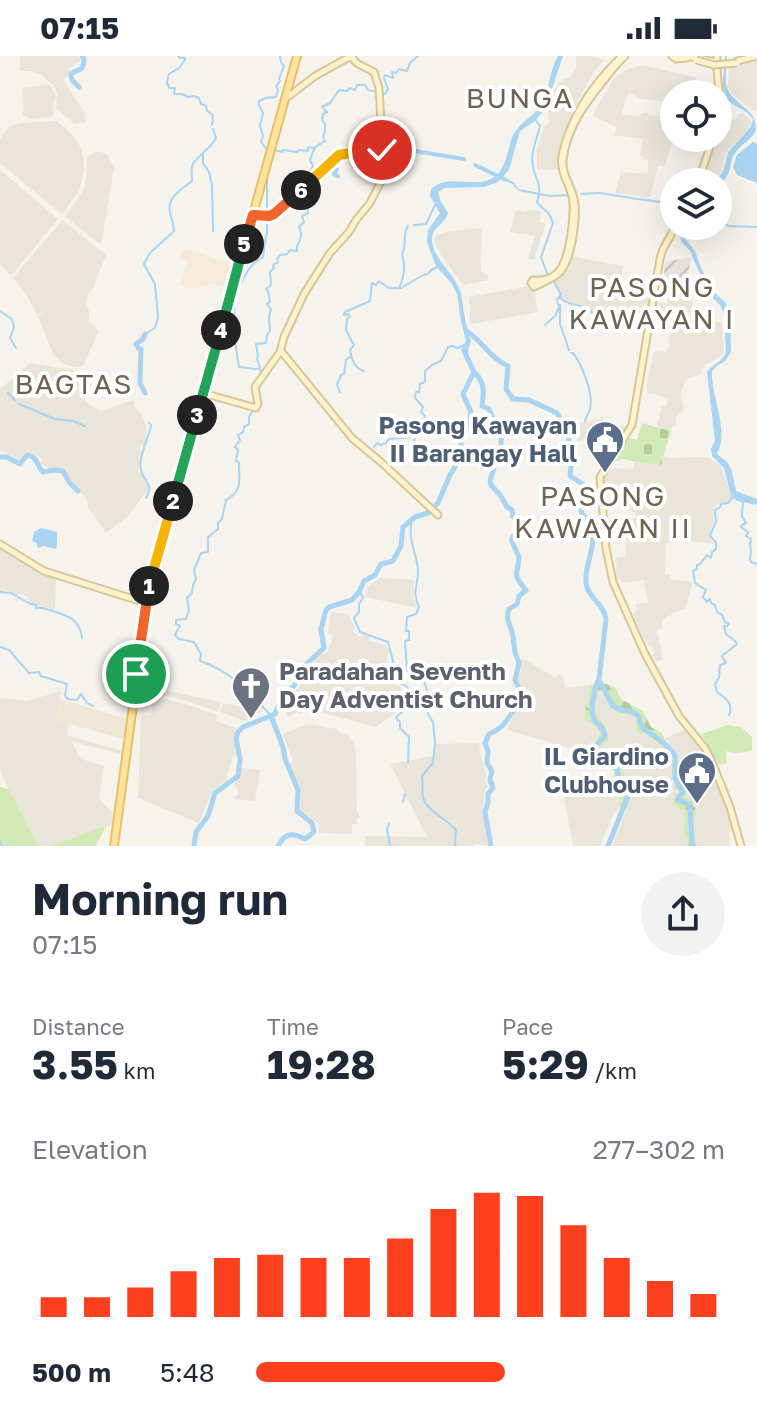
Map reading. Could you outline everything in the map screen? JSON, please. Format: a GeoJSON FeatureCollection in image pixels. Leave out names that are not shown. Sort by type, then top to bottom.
{"type":"FeatureCollection","features":[{"type":"Feature","properties":{"kind":"main road"},"geometry":{"type":"LineString","coordinates":[[114,846],[146,603],[154,565],[297,56]]}},
{"type":"Feature","properties":{"kind":"main road"},"geometry":{"type":"LineString","coordinates":[[203,393],[254,408],[258,404],[255,387],[280,352],[304,294],[330,253],[370,203],[384,175],[380,88],[375,74],[360,66],[352,56],[318,73],[287,95]]}},
{"type":"Feature","properties":{"kind":"main road"},"geometry":{"type":"LineString","coordinates":[[538,282],[559,273],[569,255],[575,204],[563,162],[574,122],[581,108],[623,56]]}},
{"type":"Feature","properties":{"kind":"main road"},"geometry":{"type":"LineString","coordinates":[[682,57],[714,65],[757,57]]}},
{"type":"Feature","properties":{"kind":"main road"},"geometry":{"type":"LineString","coordinates":[[682,57],[717,62]]}},
{"type":"Feature","properties":{"kind":"main road"},"geometry":{"type":"LineString","coordinates":[[375,74],[379,88],[383,151]]}},
{"type":"Feature","properties":{"kind":"main road"},"geometry":{"type":"LineString","coordinates":[[253,215],[274,214],[339,155],[383,151]]}},
{"type":"Feature","properties":{"kind":"main road"},"geometry":{"type":"LineString","coordinates":[[669,240],[660,256],[632,425],[600,477],[606,544],[616,589],[645,654],[679,716],[709,755],[730,807],[741,846]]}},
{"type":"Feature","properties":{"kind":"main road"},"geometry":{"type":"LineString","coordinates":[[280,352],[348,435],[428,507]]}},
{"type":"Feature","properties":{"kind":"main road"},"geometry":{"type":"LineString","coordinates":[[280,352],[347,437],[438,515]]}},
{"type":"Feature","properties":{"kind":"main road"},"geometry":{"type":"LineString","coordinates":[[0,544],[44,571],[146,603]]}},
{"type":"Feature","properties":{"kind":"shaded area"},"geometry":{"type":"Polygon","coordinates":[[[20,56],[79,56],[80,61],[68,69],[71,72],[63,80],[85,113],[86,122],[75,124],[56,108],[55,87],[40,74],[20,71],[20,56]]]}},
{"type":"Feature","properties":{"kind":"shaded area"},"geometry":{"type":"Polygon","coordinates":[[[576,56],[604,60],[574,108],[576,110],[561,153],[560,169],[537,170],[537,150],[544,126],[549,123],[548,112],[555,98],[554,92],[558,82],[570,77],[576,68],[576,56]]]}},
{"type":"Feature","properties":{"kind":"shaded area"},"geometry":{"type":"Polygon","coordinates":[[[757,59],[757,111],[732,94],[729,66],[757,59]]]}},
{"type":"Feature","properties":{"kind":"shaded area"},"geometry":{"type":"Polygon","coordinates":[[[646,66],[697,80],[660,80],[660,101],[641,99],[629,92],[624,104],[622,115],[648,113],[660,116],[660,152],[669,152],[665,166],[658,166],[650,198],[615,193],[621,172],[648,174],[648,160],[640,155],[643,139],[614,135],[617,127],[593,114],[614,78],[627,69],[646,66]]]}},
{"type":"Feature","properties":{"kind":"shaded area"},"geometry":{"type":"Polygon","coordinates":[[[50,85],[56,95],[51,117],[28,119],[23,116],[22,88],[50,85]]]}},
{"type":"Feature","properties":{"kind":"shaded area"},"geometry":{"type":"Polygon","coordinates":[[[743,113],[752,122],[732,146],[732,119],[735,120],[743,113]]]}},
{"type":"Feature","properties":{"kind":"shaded area"},"geometry":{"type":"Polygon","coordinates":[[[57,121],[71,133],[82,150],[84,169],[79,191],[62,214],[0,163],[0,139],[10,126],[57,121]]]}},
{"type":"Feature","properties":{"kind":"shaded area"},"geometry":{"type":"Polygon","coordinates":[[[96,151],[107,154],[114,168],[101,245],[65,216],[83,191],[87,158],[96,151]]]}},
{"type":"Feature","properties":{"kind":"shaded area"},"geometry":{"type":"Polygon","coordinates":[[[709,152],[726,152],[722,168],[704,168],[709,152]]]}},
{"type":"Feature","properties":{"kind":"shaded area"},"geometry":{"type":"Polygon","coordinates":[[[0,170],[58,219],[11,276],[0,264],[0,170]]]}},
{"type":"Feature","properties":{"kind":"shaded area"},"geometry":{"type":"Polygon","coordinates":[[[516,210],[541,211],[540,222],[546,224],[536,259],[528,259],[535,236],[510,232],[516,210]]]}},
{"type":"Feature","properties":{"kind":"shaded area"},"geometry":{"type":"Polygon","coordinates":[[[62,220],[106,255],[86,303],[89,321],[99,331],[83,366],[77,367],[63,364],[53,354],[38,316],[49,309],[37,315],[13,278],[62,220]]]}},
{"type":"Feature","properties":{"kind":"shaded area"},"geometry":{"type":"Polygon","coordinates":[[[482,228],[481,271],[488,276],[488,280],[463,285],[441,255],[435,236],[482,228]]]}},
{"type":"Feature","properties":{"kind":"shaded area"},"geometry":{"type":"Polygon","coordinates":[[[183,249],[236,264],[231,285],[211,284],[191,289],[180,285],[187,262],[180,258],[183,249]]]}},
{"type":"Feature","properties":{"kind":"shaded area"},"geometry":{"type":"Polygon","coordinates":[[[569,256],[623,266],[619,293],[649,298],[651,303],[643,305],[647,309],[646,314],[632,315],[628,320],[619,319],[613,308],[601,314],[560,297],[552,279],[569,256]]]}},
{"type":"Feature","properties":{"kind":"shaded area"},"geometry":{"type":"Polygon","coordinates":[[[691,257],[686,285],[663,282],[665,262],[691,257]]]}},
{"type":"Feature","properties":{"kind":"shaded area"},"geometry":{"type":"Polygon","coordinates":[[[672,283],[693,287],[692,320],[722,322],[724,354],[704,366],[703,373],[685,380],[681,394],[684,410],[676,417],[671,431],[657,426],[662,406],[666,407],[668,399],[647,393],[647,383],[654,351],[666,352],[669,348],[671,312],[652,309],[654,302],[667,303],[672,283]]]}},
{"type":"Feature","properties":{"kind":"shaded area"},"geometry":{"type":"Polygon","coordinates":[[[529,286],[534,290],[538,312],[471,324],[469,297],[529,286]]]}},
{"type":"Feature","properties":{"kind":"shaded area"},"geometry":{"type":"Polygon","coordinates":[[[30,363],[90,373],[85,400],[101,411],[133,400],[146,425],[147,437],[141,445],[139,470],[148,490],[127,517],[106,533],[88,508],[87,499],[64,470],[50,470],[40,463],[42,458],[26,451],[21,460],[0,450],[0,389],[30,363]]]}},
{"type":"Feature","properties":{"kind":"shaded area"},"geometry":{"type":"Polygon","coordinates":[[[602,415],[603,425],[629,426],[626,431],[603,430],[604,448],[597,451],[586,438],[578,442],[572,428],[579,426],[579,423],[600,419],[602,415]]]}},
{"type":"Feature","properties":{"kind":"shaded area"},"geometry":{"type":"Polygon","coordinates":[[[664,456],[708,457],[721,466],[732,498],[713,508],[709,538],[714,544],[674,539],[672,543],[666,543],[665,575],[669,575],[670,579],[693,582],[685,609],[663,618],[662,628],[657,630],[663,659],[656,662],[651,645],[648,645],[633,612],[637,611],[636,604],[648,603],[644,580],[622,583],[621,579],[618,580],[615,567],[615,558],[626,556],[625,520],[636,519],[635,512],[619,505],[622,485],[607,485],[603,472],[606,467],[611,470],[633,470],[635,461],[661,465],[664,456]]]}},
{"type":"Feature","properties":{"kind":"shaded area"},"geometry":{"type":"Polygon","coordinates":[[[0,545],[56,577],[55,610],[28,602],[29,598],[22,594],[15,596],[5,590],[0,591],[0,545]]]}},
{"type":"Feature","properties":{"kind":"shaded area"},"geometry":{"type":"Polygon","coordinates":[[[380,578],[414,580],[413,599],[417,608],[365,597],[367,587],[380,578]]]}},
{"type":"Feature","properties":{"kind":"shaded area"},"geometry":{"type":"Polygon","coordinates":[[[331,612],[349,614],[354,624],[353,633],[358,637],[369,637],[369,641],[386,645],[389,650],[383,679],[400,686],[407,696],[405,706],[376,727],[307,706],[300,714],[298,712],[288,717],[286,712],[289,702],[296,699],[293,691],[299,688],[302,678],[318,656],[328,650],[333,636],[328,633],[331,612]]]}},
{"type":"Feature","properties":{"kind":"shaded area"},"geometry":{"type":"Polygon","coordinates":[[[522,658],[556,678],[558,674],[563,676],[565,688],[590,685],[590,701],[586,704],[591,721],[600,732],[590,754],[507,730],[521,700],[520,685],[516,679],[522,658]]]}},
{"type":"Feature","properties":{"kind":"shaded area"},"geometry":{"type":"Polygon","coordinates":[[[162,690],[221,702],[218,712],[161,695],[162,690]]]}},
{"type":"Feature","properties":{"kind":"shaded area"},"geometry":{"type":"Polygon","coordinates":[[[61,691],[56,720],[69,724],[67,735],[126,752],[126,755],[71,741],[81,759],[104,766],[99,799],[113,813],[116,823],[50,846],[38,846],[0,770],[0,698],[27,701],[61,691]]]}},
{"type":"Feature","properties":{"kind":"shaded area"},"geometry":{"type":"Polygon","coordinates":[[[603,692],[609,706],[617,714],[632,714],[648,735],[671,755],[672,781],[679,790],[685,810],[684,832],[689,846],[612,846],[631,798],[623,767],[614,761],[602,759],[598,754],[599,748],[609,739],[595,707],[597,693],[603,692]]]}},
{"type":"Feature","properties":{"kind":"shaded area"},"geometry":{"type":"Polygon","coordinates":[[[153,697],[187,704],[217,715],[216,721],[236,728],[236,755],[233,755],[229,776],[210,795],[199,823],[138,798],[141,716],[151,715],[153,697]]]}},
{"type":"Feature","properties":{"kind":"shaded area"},"geometry":{"type":"Polygon","coordinates":[[[60,699],[129,719],[126,740],[56,720],[60,699]]]}},
{"type":"Feature","properties":{"kind":"shaded area"},"geometry":{"type":"Polygon","coordinates":[[[223,703],[263,711],[244,721],[220,712],[223,703]]]}},
{"type":"Feature","properties":{"kind":"shaded area"},"geometry":{"type":"Polygon","coordinates":[[[314,725],[333,727],[348,736],[354,744],[359,818],[357,824],[352,824],[352,834],[319,833],[319,824],[300,811],[301,794],[290,766],[293,761],[283,734],[314,725]]]}},
{"type":"Feature","properties":{"kind":"shaded area"},"geometry":{"type":"Polygon","coordinates":[[[687,729],[708,756],[721,787],[719,790],[724,795],[734,830],[729,832],[730,846],[696,844],[693,820],[696,810],[685,798],[688,792],[678,783],[677,754],[665,738],[687,729]]]}},
{"type":"Feature","properties":{"kind":"shaded area"},"geometry":{"type":"Polygon","coordinates":[[[436,742],[479,743],[488,786],[483,810],[490,846],[365,846],[365,836],[427,837],[390,764],[433,756],[436,742]]]}},
{"type":"Feature","properties":{"kind":"shaded area"},"geometry":{"type":"Polygon","coordinates":[[[241,768],[260,770],[255,801],[235,799],[238,789],[234,785],[241,768]]]}},
{"type":"Feature","properties":{"kind":"shaded area"},"geometry":{"type":"Polygon","coordinates":[[[614,775],[616,794],[621,800],[620,808],[614,813],[600,846],[573,846],[563,792],[614,775]]]}},
{"type":"Feature","properties":{"kind":"green space"},"geometry":{"type":"Polygon","coordinates":[[[642,423],[671,431],[661,465],[621,459],[617,462],[623,449],[620,446],[624,440],[637,440],[642,423]]]}},
{"type":"Feature","properties":{"kind":"green space"},"geometry":{"type":"Polygon","coordinates":[[[590,685],[615,687],[621,699],[643,711],[651,727],[662,733],[677,754],[678,783],[688,792],[685,798],[696,810],[693,820],[698,846],[689,846],[684,832],[685,810],[671,805],[679,790],[673,779],[671,755],[648,735],[637,732],[636,719],[632,715],[617,714],[609,706],[603,692],[597,693],[596,710],[609,740],[599,748],[598,754],[602,759],[614,761],[623,767],[631,798],[626,810],[618,806],[621,800],[616,794],[614,771],[590,761],[600,732],[598,727],[585,719],[590,685]]]}},
{"type":"Feature","properties":{"kind":"green space"},"geometry":{"type":"Polygon","coordinates":[[[728,725],[741,727],[752,737],[752,751],[726,751],[727,763],[719,765],[701,734],[728,725]]]}},
{"type":"Feature","properties":{"kind":"green space"},"geometry":{"type":"Polygon","coordinates":[[[0,787],[9,789],[38,846],[0,846],[0,787]]]}},
{"type":"Feature","properties":{"kind":"green space"},"geometry":{"type":"Polygon","coordinates":[[[106,826],[96,846],[50,846],[106,826]]]}},
{"type":"Feature","properties":{"kind":"water"},"geometry":{"type":"Polygon","coordinates":[[[558,56],[563,56],[545,109],[535,121],[520,131],[509,170],[498,182],[484,187],[445,188],[438,192],[448,213],[434,231],[432,239],[437,256],[460,290],[471,342],[464,357],[461,350],[466,341],[457,294],[436,266],[427,242],[428,230],[440,213],[430,196],[431,189],[445,182],[484,181],[500,171],[513,135],[542,103],[558,56]]]}},
{"type":"Feature","properties":{"kind":"water"},"geometry":{"type":"Polygon","coordinates":[[[725,56],[727,56],[726,80],[723,80],[725,56]]]}},
{"type":"Feature","properties":{"kind":"water"},"geometry":{"type":"Polygon","coordinates":[[[732,96],[753,116],[756,130],[735,153],[730,168],[724,168],[728,152],[732,152],[732,148],[751,126],[753,119],[732,104],[732,96]]]}},
{"type":"Feature","properties":{"kind":"water"},"geometry":{"type":"Polygon","coordinates":[[[753,142],[757,144],[757,183],[737,175],[733,167],[737,155],[753,142]]]}},
{"type":"Feature","properties":{"kind":"water"},"geometry":{"type":"Polygon","coordinates":[[[686,240],[695,251],[714,292],[726,303],[730,317],[731,352],[712,371],[721,433],[717,453],[730,468],[736,491],[757,499],[757,505],[737,501],[731,496],[724,468],[712,456],[715,440],[707,372],[726,353],[724,315],[721,306],[709,294],[690,251],[681,241],[686,240]]]}},
{"type":"Feature","properties":{"kind":"water"},"geometry":{"type":"Polygon","coordinates":[[[41,528],[57,532],[55,549],[38,548],[32,541],[34,532],[41,528]]]}},
{"type":"Feature","properties":{"kind":"waterway"},"geometry":{"type":"LineString","coordinates":[[79,87],[71,74],[82,68],[82,56]]}},
{"type":"Feature","properties":{"kind":"waterway"},"geometry":{"type":"LineString","coordinates":[[178,56],[185,60],[169,74],[169,88],[175,88],[174,94],[199,98],[213,115],[212,125]]}},
{"type":"Feature","properties":{"kind":"waterway"},"geometry":{"type":"LineString","coordinates":[[279,79],[284,66],[280,56]]}},
{"type":"Feature","properties":{"kind":"waterway"},"geometry":{"type":"LineString","coordinates":[[383,94],[388,89],[385,75],[393,78],[392,72],[396,73],[399,69],[407,71],[418,56]]}},
{"type":"Feature","properties":{"kind":"waterway"},"geometry":{"type":"LineString","coordinates":[[268,152],[261,141],[263,113],[259,101],[276,97],[276,86],[280,81]]}},
{"type":"Feature","properties":{"kind":"waterway"},"geometry":{"type":"LineString","coordinates":[[311,178],[309,174],[313,166],[310,160],[315,147],[325,141],[325,124],[322,120],[327,112],[322,107],[330,103],[339,90],[355,90],[357,85],[365,85],[368,90],[377,92]]}},
{"type":"Feature","properties":{"kind":"waterway"},"geometry":{"type":"LineString","coordinates":[[535,119],[540,126],[532,162],[539,193]]}},
{"type":"Feature","properties":{"kind":"waterway"},"geometry":{"type":"LineString","coordinates":[[145,334],[155,328],[158,317],[155,284],[144,264],[150,253],[174,231],[171,202],[192,181],[193,163],[216,138],[213,129]]}},
{"type":"Feature","properties":{"kind":"waterway"},"geometry":{"type":"LineString","coordinates":[[275,150],[297,152],[313,148]]}},
{"type":"Feature","properties":{"kind":"waterway"},"geometry":{"type":"LineString","coordinates":[[384,152],[412,151]]}},
{"type":"Feature","properties":{"kind":"waterway"},"geometry":{"type":"LineString","coordinates":[[415,151],[464,159]]}},
{"type":"Feature","properties":{"kind":"waterway"},"geometry":{"type":"LineString","coordinates":[[203,155],[212,185],[213,231]]}},
{"type":"Feature","properties":{"kind":"waterway"},"geometry":{"type":"LineString","coordinates":[[335,160],[337,169],[334,174],[338,176]]}},
{"type":"Feature","properties":{"kind":"waterway"},"geometry":{"type":"LineString","coordinates":[[475,165],[506,180]]}},
{"type":"Feature","properties":{"kind":"waterway"},"geometry":{"type":"LineString","coordinates":[[267,177],[267,213]]}},
{"type":"Feature","properties":{"kind":"waterway"},"geometry":{"type":"LineString","coordinates":[[506,180],[517,188]]}},
{"type":"Feature","properties":{"kind":"waterway"},"geometry":{"type":"LineString","coordinates":[[260,367],[256,344],[266,343],[270,331],[271,309],[267,304],[270,302],[266,289],[271,285],[270,272],[280,255],[290,250],[297,251],[301,236],[299,227],[304,222],[302,216],[308,213],[305,201],[309,197],[302,192],[311,188],[310,183]]}},
{"type":"Feature","properties":{"kind":"waterway"},"geometry":{"type":"LineString","coordinates":[[519,190],[550,196],[570,195]]}},
{"type":"Feature","properties":{"kind":"waterway"},"geometry":{"type":"LineString","coordinates":[[581,194],[600,193],[644,200]]}},
{"type":"Feature","properties":{"kind":"waterway"},"geometry":{"type":"LineString","coordinates":[[539,195],[537,202],[553,223],[541,257],[548,276]]}},
{"type":"Feature","properties":{"kind":"waterway"},"geometry":{"type":"LineString","coordinates":[[646,200],[660,202]]}},
{"type":"Feature","properties":{"kind":"waterway"},"geometry":{"type":"LineString","coordinates":[[414,225],[426,224],[435,205]]}},
{"type":"Feature","properties":{"kind":"waterway"},"geometry":{"type":"LineString","coordinates":[[267,220],[267,234]]}},
{"type":"Feature","properties":{"kind":"waterway"},"geometry":{"type":"LineString","coordinates":[[399,288],[404,271],[402,254],[408,226]]}},
{"type":"Feature","properties":{"kind":"waterway"},"geometry":{"type":"LineString","coordinates":[[732,226],[757,227]]}},
{"type":"Feature","properties":{"kind":"waterway"},"geometry":{"type":"LineString","coordinates":[[238,290],[251,267],[263,257],[266,236]]}},
{"type":"Feature","properties":{"kind":"waterway"},"geometry":{"type":"LineString","coordinates":[[403,287],[439,266]]}},
{"type":"Feature","properties":{"kind":"waterway"},"geometry":{"type":"LineString","coordinates":[[545,325],[555,316],[560,305],[557,300],[561,294],[553,280]]}},
{"type":"Feature","properties":{"kind":"waterway"},"geometry":{"type":"LineString","coordinates":[[364,371],[356,366],[352,357],[350,350],[354,345],[346,330],[350,317],[344,315],[345,312],[370,301],[372,283],[376,285],[379,281],[389,288],[401,288]]}},
{"type":"Feature","properties":{"kind":"waterway"},"geometry":{"type":"LineString","coordinates":[[236,295],[234,331],[239,367],[257,369]]}},
{"type":"Feature","properties":{"kind":"waterway"},"geometry":{"type":"LineString","coordinates":[[560,297],[595,315]]}},
{"type":"Feature","properties":{"kind":"waterway"},"geometry":{"type":"LineString","coordinates":[[560,305],[560,324],[569,350]]}},
{"type":"Feature","properties":{"kind":"waterway"},"geometry":{"type":"LineString","coordinates":[[0,311],[12,319],[14,327],[10,338],[16,348]]}},
{"type":"Feature","properties":{"kind":"waterway"},"geometry":{"type":"LineString","coordinates":[[598,317],[606,323],[609,332]]}},
{"type":"Feature","properties":{"kind":"waterway"},"geometry":{"type":"LineString","coordinates":[[467,331],[496,359],[508,366],[506,389],[513,399],[529,400],[557,413],[567,430],[574,453],[570,476],[586,486],[581,512],[592,524],[593,530],[586,581],[606,619],[592,711],[605,735],[593,756],[596,762],[617,768],[621,790],[628,796],[608,846]]}},
{"type":"Feature","properties":{"kind":"waterway"},"geometry":{"type":"LineString","coordinates":[[145,334],[136,344],[141,349],[140,383],[145,393]]}},
{"type":"Feature","properties":{"kind":"waterway"},"geometry":{"type":"LineString","coordinates":[[423,455],[413,444],[425,416],[421,412],[423,407],[415,398],[416,392],[425,382],[425,371],[441,361],[448,347],[467,345]]}},
{"type":"Feature","properties":{"kind":"waterway"},"geometry":{"type":"LineString","coordinates":[[194,846],[196,832],[208,816],[215,793],[238,776],[238,732],[275,714],[283,694],[294,686],[304,666],[324,648],[321,629],[326,610],[352,600],[364,581],[375,575],[381,564],[393,561],[401,546],[403,527],[415,517],[428,513],[438,503],[462,455],[460,436],[468,425],[471,412],[463,394],[474,372],[466,348]]}},
{"type":"Feature","properties":{"kind":"waterway"},"geometry":{"type":"LineString","coordinates":[[571,353],[580,364],[589,388],[591,403],[585,421]]}},
{"type":"Feature","properties":{"kind":"waterway"},"geometry":{"type":"LineString","coordinates":[[340,392],[337,384],[344,374],[346,360],[351,356]]}},
{"type":"Feature","properties":{"kind":"waterway"},"geometry":{"type":"LineString","coordinates":[[259,368],[261,375]]}},
{"type":"Feature","properties":{"kind":"waterway"},"geometry":{"type":"LineString","coordinates":[[474,372],[482,383],[482,406],[489,409],[501,437],[498,459],[491,463],[494,469],[491,485],[512,510],[513,517],[524,526],[512,539],[519,557],[516,574],[526,590],[519,596],[517,604],[509,609],[508,617],[519,662],[515,680],[519,696],[508,719],[489,734],[485,743],[493,788],[488,794],[485,812],[491,846]]}},
{"type":"Feature","properties":{"kind":"waterway"},"geometry":{"type":"LineString","coordinates":[[255,400],[252,386],[257,380]]}},
{"type":"Feature","properties":{"kind":"waterway"},"geometry":{"type":"LineString","coordinates":[[8,393],[15,400]]}},
{"type":"Feature","properties":{"kind":"waterway"},"geometry":{"type":"LineString","coordinates":[[19,404],[55,419],[85,426]]}},
{"type":"Feature","properties":{"kind":"waterway"},"geometry":{"type":"LineString","coordinates":[[253,410],[249,424],[238,435],[240,440],[235,447],[239,463],[238,489],[226,500],[218,529],[208,537],[208,552],[201,553],[194,570],[196,579],[192,593],[187,598],[189,610],[186,619],[176,620],[180,626],[175,635],[194,642],[201,654],[200,661],[230,677],[271,716]]}},
{"type":"Feature","properties":{"kind":"waterway"},"geometry":{"type":"LineString","coordinates":[[146,498],[149,485],[140,464],[149,423]]}},
{"type":"Feature","properties":{"kind":"waterway"},"geometry":{"type":"LineString","coordinates":[[374,447],[389,439],[413,437]]}},
{"type":"Feature","properties":{"kind":"waterway"},"geometry":{"type":"LineString","coordinates":[[0,457],[20,464],[27,455],[31,456],[43,472],[63,471],[78,491]]}},
{"type":"Feature","properties":{"kind":"waterway"},"geometry":{"type":"LineString","coordinates":[[729,715],[730,704],[717,692],[715,684],[720,665],[726,663],[722,656],[737,644],[726,634],[724,626],[729,624],[710,599],[707,602],[703,597],[706,590],[695,583],[693,571],[707,555],[711,558],[716,549],[716,542],[710,536],[716,521],[715,510],[733,497]]}},
{"type":"Feature","properties":{"kind":"waterway"},"geometry":{"type":"LineString","coordinates":[[743,499],[742,516],[746,523],[741,527],[751,539],[751,562],[757,564]]}},
{"type":"Feature","properties":{"kind":"waterway"},"geometry":{"type":"LineString","coordinates":[[413,518],[412,544],[418,569],[415,592],[419,607],[416,614],[407,617],[407,672],[421,674],[428,693],[428,714],[433,722],[435,742],[433,763],[422,776],[423,797],[428,807],[456,830],[455,846]]}},
{"type":"Feature","properties":{"kind":"waterway"},"geometry":{"type":"LineString","coordinates":[[360,591],[363,598],[354,618],[360,632],[388,642],[393,661],[386,674],[410,691],[409,707],[396,718],[409,737],[408,762]]}},
{"type":"Feature","properties":{"kind":"waterway"},"geometry":{"type":"LineString","coordinates":[[0,592],[11,593],[36,605],[36,608],[70,618],[79,627],[82,638]]}},
{"type":"Feature","properties":{"kind":"waterway"},"geometry":{"type":"LineString","coordinates":[[0,647],[9,650],[29,673],[39,672],[41,676],[67,684],[65,696],[68,699],[77,700],[81,694],[93,706]]}},
{"type":"Feature","properties":{"kind":"waterway"},"geometry":{"type":"LineString","coordinates":[[599,680],[613,706],[638,715],[642,727],[675,755],[675,779],[683,792],[677,800],[690,805],[693,846]]}},
{"type":"Feature","properties":{"kind":"waterway"},"geometry":{"type":"LineString","coordinates":[[271,716],[298,790],[297,811],[312,823],[314,832],[305,839],[289,835],[278,846]]}},
{"type":"Feature","properties":{"kind":"waterway"},"geometry":{"type":"LineString","coordinates":[[403,802],[405,794]]}},
{"type":"Feature","properties":{"kind":"waterway"},"geometry":{"type":"LineString","coordinates":[[389,824],[390,846]]}},
{"type":"Feature","properties":{"kind":"waterway"},"geometry":{"type":"LineString","coordinates":[[0,841],[2,846]]}},
{"type":"Feature","properties":{"kind":"place","name":"Pasong Kawayan II Barangay Hall"},"geometry":{"type":"Point","coordinates":[605,474]}},
{"type":"Feature","properties":{"kind":"place","name":"Paradahan Seventh Day Adventist Church"},"geometry":{"type":"Point","coordinates":[251,720]}},
{"type":"Feature","properties":{"kind":"place","name":"IL Giardino Clubhouse"},"geometry":{"type":"Point","coordinates":[697,805]}},
{"type":"Feature","properties":{"kind":"district","name":"BUNGA"},"geometry":{"type":"Point","coordinates":[520,98]}},
{"type":"Feature","properties":{"kind":"district","name":"PASONG KAWAYAN I"},"geometry":{"type":"Point","coordinates":[652,303]}},
{"type":"Feature","properties":{"kind":"district","name":"BAGTAS"},"geometry":{"type":"Point","coordinates":[74,384]}},
{"type":"Feature","properties":{"kind":"district","name":"PASONG KAWAYAN II"},"geometry":{"type":"Point","coordinates":[603,512]}},
{"type":"Feature","properties":{"kind":"route"},"geometry":{"type":"LineString","coordinates":[[136,674],[154,565],[253,215],[274,214],[339,155],[382,150]]}}]}
